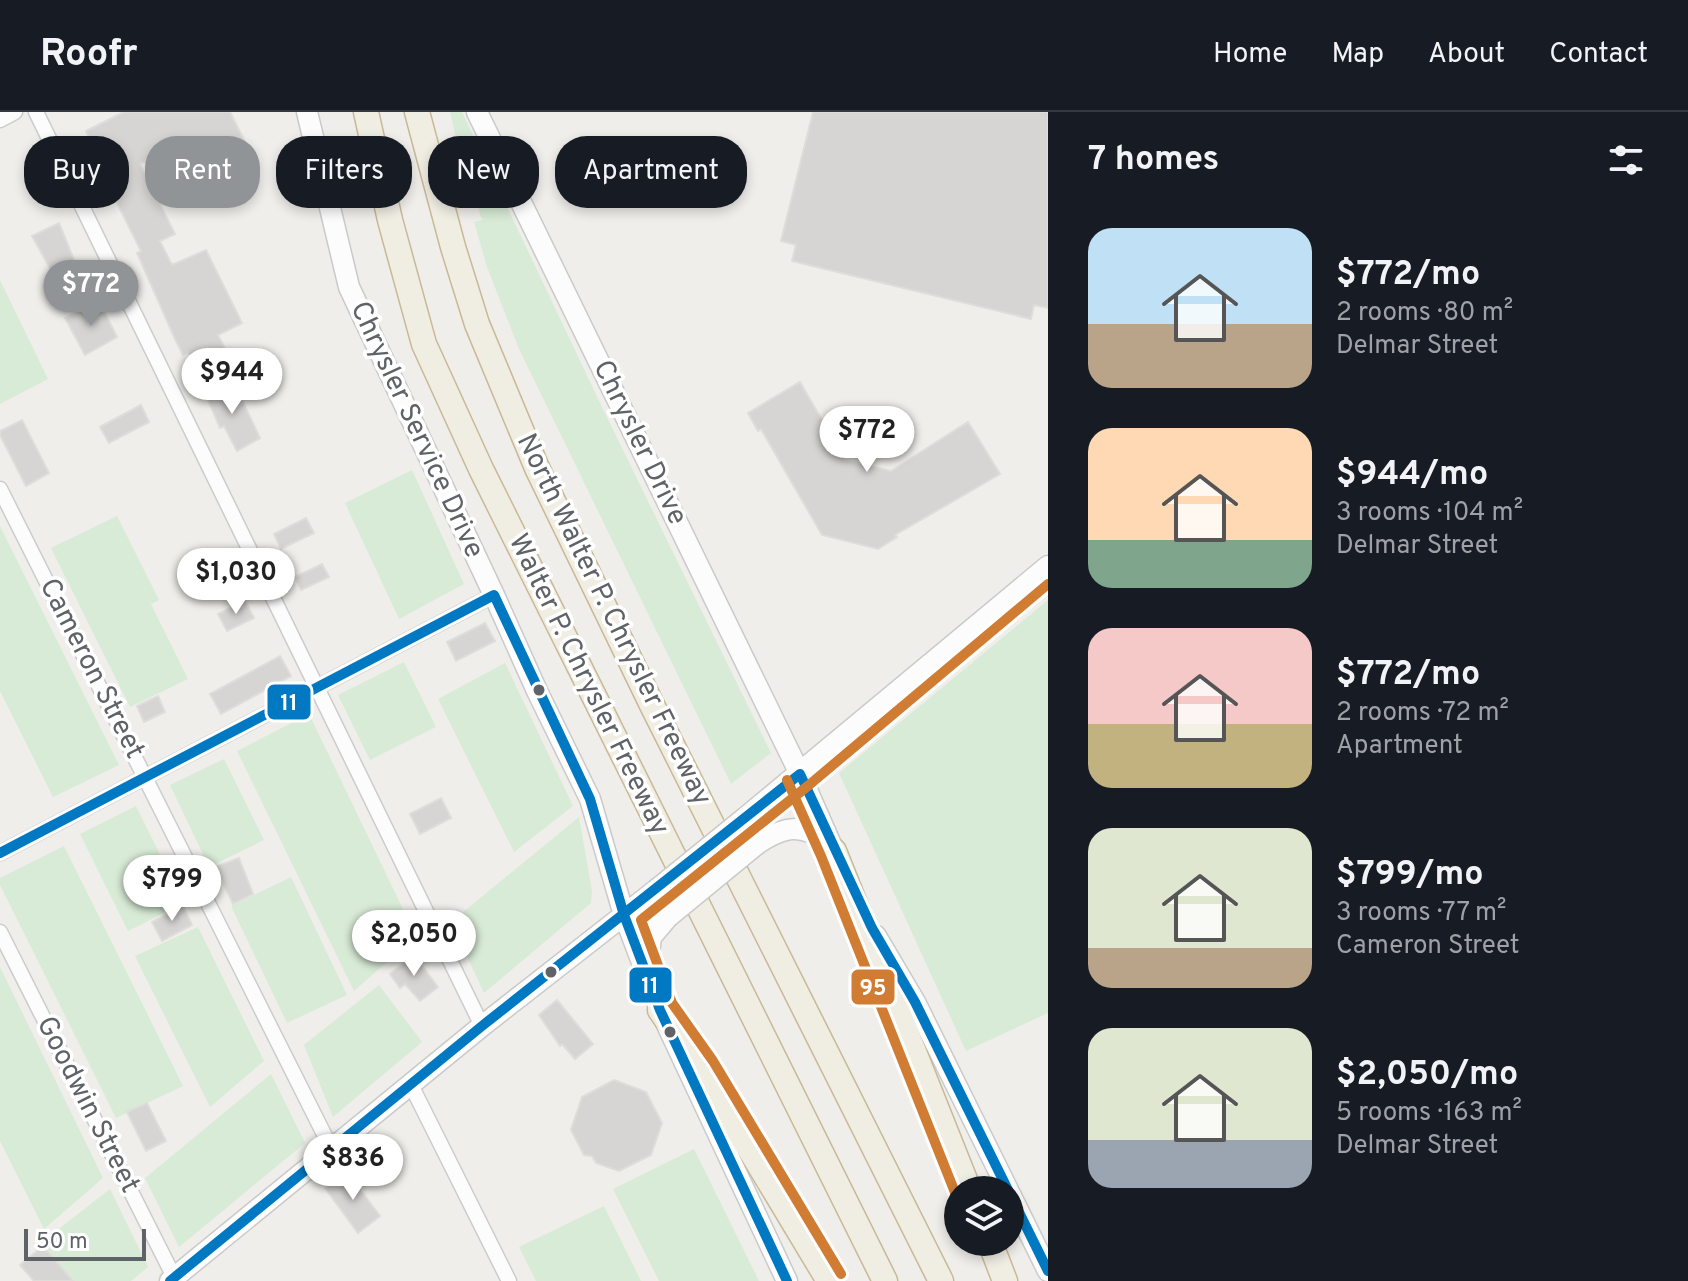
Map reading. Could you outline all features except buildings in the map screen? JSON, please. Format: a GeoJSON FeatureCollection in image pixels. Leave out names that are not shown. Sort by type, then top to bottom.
{"type":"FeatureCollection","features":[{"type":"Feature","properties":{"kind":"highway","name":"Walter P. Chrysler Freeway"},"geometry":{"type":"LineString","coordinates":[[366,112],[390,220],[430,358],[481,469],[885,1281]]}},
{"type":"Feature","properties":{"kind":"highway","name":"North Walter P. Chrysler Freeway"},"geometry":{"type":"LineString","coordinates":[[417,112],[448,232],[477,324],[537,468],[653,707],[941,1281]]}},
{"type":"Feature","properties":{"kind":"highway"},"geometry":{"type":"LineString","coordinates":[[832,846],[963,1176]]}},
{"type":"Feature","properties":{"kind":"highway"},"geometry":{"type":"LineString","coordinates":[[658,1006],[701,1068],[829,1281]]}},
{"type":"Feature","properties":{"kind":"highway"},"geometry":{"type":"LineString","coordinates":[[995,1256],[1005,1281]]}},
{"type":"Feature","properties":{"kind":"street"},"geometry":{"type":"LineString","coordinates":[[0,120],[15,112]]}},
{"type":"Feature","properties":{"kind":"street"},"geometry":{"type":"LineString","coordinates":[[36,112],[482,1026]]}},
{"type":"Feature","properties":{"kind":"street","name":"Chrysler Service Drive"},"geometry":{"type":"LineString","coordinates":[[307,112],[349,287],[590,799],[624,915],[658,1006]]}},
{"type":"Feature","properties":{"kind":"street","name":"Chrysler Drive"},"geometry":{"type":"LineString","coordinates":[[477,112],[872,928],[915,1002],[1001,1176]]}},
{"type":"Feature","properties":{"kind":"street","name":"Cameron Street"},"geometry":{"type":"LineString","coordinates":[[0,489],[332,1150]]}},
{"type":"Feature","properties":{"kind":"street"},"geometry":{"type":"LineString","coordinates":[[172,1279],[482,1026],[800,774],[1048,566]]}},
{"type":"Feature","properties":{"kind":"street"},"geometry":{"type":"LineString","coordinates":[[0,853],[494,595]]}},
{"type":"Feature","properties":{"kind":"street"},"geometry":{"type":"LineString","coordinates":[[647,977],[651,937],[668,917],[757,844],[773,833],[808,829],[832,846]]}},
{"type":"Feature","properties":{"kind":"street","name":"Goodwin Street"},"geometry":{"type":"LineString","coordinates":[[0,932],[172,1279]]}},
{"type":"Feature","properties":{"kind":"street"},"geometry":{"type":"LineString","coordinates":[[658,1006],[787,1281]]}},
{"type":"Feature","properties":{"kind":"street"},"geometry":{"type":"LineString","coordinates":[[411,1085],[509,1281]]}},
{"type":"Feature","properties":{"kind":"street","name":"Chrysler Drive"},"geometry":{"type":"LineString","coordinates":[[1024,1222],[1048,1271]]}},
{"type":"Feature","properties":{"kind":"green space"},"geometry":{"type":"Polygon","coordinates":[[[450,112],[462,112],[473,136],[455,136],[450,112]]]}},
{"type":"Feature","properties":{"kind":"green space"},"geometry":{"type":"Polygon","coordinates":[[[478,208],[508,208],[771,753],[731,784],[519,349],[487,267],[474,222],[482,220],[478,208]]]}},
{"type":"Feature","properties":{"kind":"green space"},"geometry":{"type":"Polygon","coordinates":[[[0,280],[48,379],[0,404],[0,280]]]}},
{"type":"Feature","properties":{"kind":"green space"},"geometry":{"type":"Polygon","coordinates":[[[412,470],[464,584],[399,619],[345,503],[412,470]]]}},
{"type":"Feature","properties":{"kind":"green space"},"geometry":{"type":"Polygon","coordinates":[[[117,516],[159,600],[151,604],[188,679],[130,707],[51,548],[117,516]]]}},
{"type":"Feature","properties":{"kind":"green space"},"geometry":{"type":"Polygon","coordinates":[[[0,526],[119,765],[53,797],[0,691],[0,526]]]}},
{"type":"Feature","properties":{"kind":"green space"},"geometry":{"type":"Polygon","coordinates":[[[1048,600],[1048,1013],[966,1051],[839,773],[1048,600]]]}},
{"type":"Feature","properties":{"kind":"green space"},"geometry":{"type":"Polygon","coordinates":[[[404,662],[436,727],[370,760],[338,695],[404,662]]]}},
{"type":"Feature","properties":{"kind":"green space"},"geometry":{"type":"Polygon","coordinates":[[[505,663],[573,806],[514,852],[438,699],[505,663]]]}},
{"type":"Feature","properties":{"kind":"green space"},"geometry":{"type":"Polygon","coordinates":[[[309,714],[416,936],[354,991],[237,751],[309,714]]]}},
{"type":"Feature","properties":{"kind":"green space"},"geometry":{"type":"Polygon","coordinates":[[[224,759],[264,840],[209,867],[170,785],[224,759]]]}},
{"type":"Feature","properties":{"kind":"green space"},"geometry":{"type":"Polygon","coordinates":[[[136,806],[184,903],[128,931],[80,834],[136,806]]]}},
{"type":"Feature","properties":{"kind":"green space"},"geometry":{"type":"Polygon","coordinates":[[[579,817],[592,891],[591,903],[484,993],[451,922],[579,817]]]}},
{"type":"Feature","properties":{"kind":"green space"},"geometry":{"type":"Polygon","coordinates":[[[64,846],[183,1086],[116,1118],[0,885],[0,878],[64,846]]]}},
{"type":"Feature","properties":{"kind":"green space"},"geometry":{"type":"Polygon","coordinates":[[[291,877],[347,995],[287,1023],[231,906],[291,877]]]}},
{"type":"Feature","properties":{"kind":"green space"},"geometry":{"type":"Polygon","coordinates":[[[198,927],[264,1061],[210,1107],[135,956],[198,927]]]}},
{"type":"Feature","properties":{"kind":"green space"},"geometry":{"type":"Polygon","coordinates":[[[0,967],[103,1178],[44,1229],[0,1141],[0,967]]]}},
{"type":"Feature","properties":{"kind":"green space"},"geometry":{"type":"Polygon","coordinates":[[[379,985],[422,1042],[333,1117],[304,1045],[379,985]]]}},
{"type":"Feature","properties":{"kind":"green space"},"geometry":{"type":"Polygon","coordinates":[[[271,1074],[305,1143],[179,1247],[145,1178],[271,1074]]]}},
{"type":"Feature","properties":{"kind":"green space"},"geometry":{"type":"Polygon","coordinates":[[[694,1149],[759,1281],[659,1281],[613,1189],[694,1149]]]}},
{"type":"Feature","properties":{"kind":"green space"},"geometry":{"type":"Polygon","coordinates":[[[110,1189],[148,1267],[131,1281],[73,1281],[42,1242],[110,1189]]]}},
{"type":"Feature","properties":{"kind":"green space"},"geometry":{"type":"Polygon","coordinates":[[[604,1206],[641,1281],[536,1281],[519,1247],[604,1206]]]}},
{"type":"Feature","properties":{"kind":"transit line","name":"95"},"geometry":{"type":"LineString","coordinates":[[841,1274],[713,1061],[672,1003],[641,920],[809,785],[1048,584]]}},
{"type":"Feature","properties":{"kind":"transit line","name":"11"},"geometry":{"type":"LineString","coordinates":[[0,853],[494,595],[590,799],[624,915],[660,1010],[787,1281]]}},
{"type":"Feature","properties":{"kind":"transit line","name":"11"},"geometry":{"type":"LineString","coordinates":[[170,1281],[482,1026],[800,774],[872,928],[915,1002],[1001,1176]]}},
{"type":"Feature","properties":{"kind":"transit line","name":"95"},"geometry":{"type":"LineString","coordinates":[[787,780],[821,856],[948,1176]]}},
{"type":"Feature","properties":{"kind":"transit line","name":"11"},"geometry":{"type":"LineString","coordinates":[[1024,1222],[1048,1271]]}}]}
